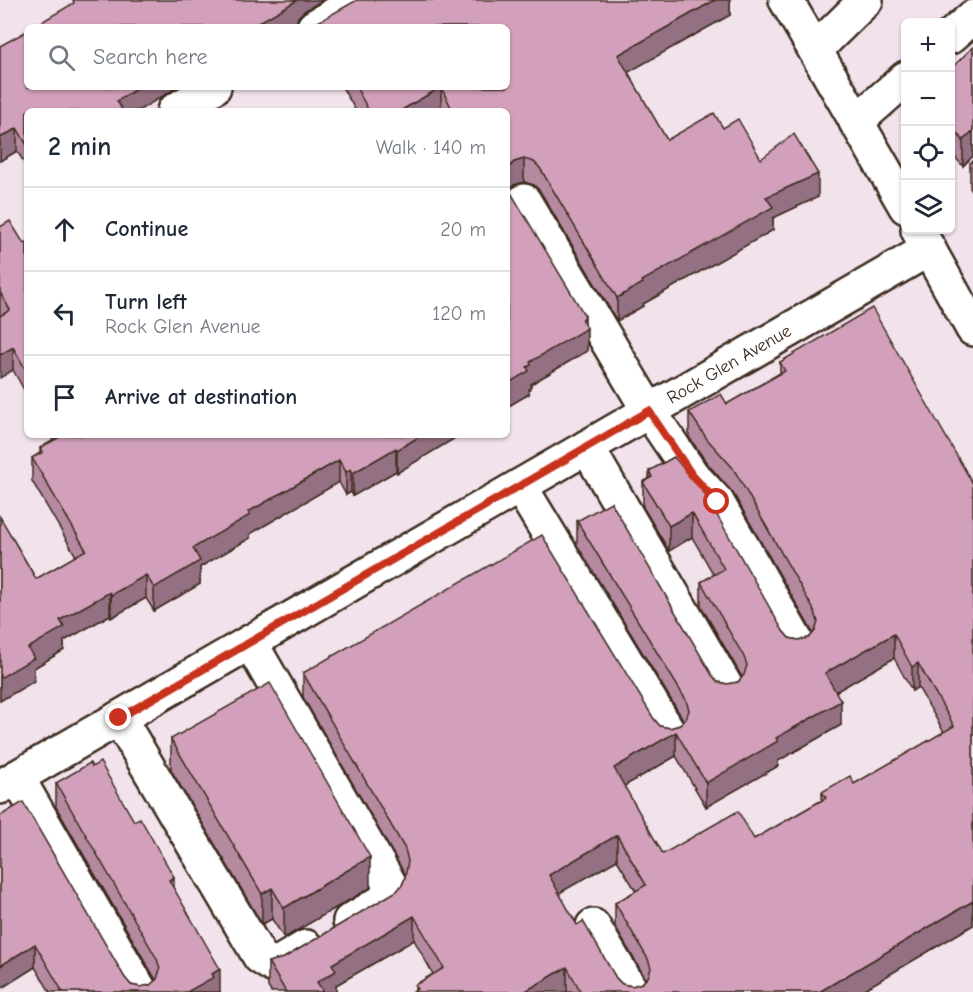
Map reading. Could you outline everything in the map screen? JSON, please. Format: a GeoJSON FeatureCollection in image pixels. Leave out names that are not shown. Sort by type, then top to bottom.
{"type":"FeatureCollection","features":[{"type":"Feature","properties":{"kind":"street"},"geometry":{"type":"LineString","coordinates":[[319,24],[359,0]]}},
{"type":"Feature","properties":{"kind":"street"},"geometry":{"type":"LineString","coordinates":[[786,0],[901,198]]}},
{"type":"Feature","properties":{"kind":"street"},"geometry":{"type":"LineString","coordinates":[[815,50],[866,0]]}},
{"type":"Feature","properties":{"kind":"street"},"geometry":{"type":"LineString","coordinates":[[955,34],[973,17]]}},
{"type":"Feature","properties":{"kind":"street"},"geometry":{"type":"LineString","coordinates":[[856,122],[901,82]]}},
{"type":"Feature","properties":{"kind":"street"},"geometry":{"type":"LineString","coordinates":[[179,108],[209,90]]}},
{"type":"Feature","properties":{"kind":"street"},"geometry":{"type":"LineString","coordinates":[[524,201],[649,411],[692,475],[717,502],[799,646]]}},
{"type":"Feature","properties":{"kind":"street"},"geometry":{"type":"LineString","coordinates":[[924,239],[973,329]]}},
{"type":"Feature","properties":{"kind":"street","name":"Rock Glen Avenue"},"geometry":{"type":"LineString","coordinates":[[9,782],[649,411],[924,239]]}},
{"type":"Feature","properties":{"kind":"street"},"geometry":{"type":"LineString","coordinates":[[587,447],[728,690]]}},
{"type":"Feature","properties":{"kind":"street"},"geometry":{"type":"LineString","coordinates":[[520,486],[670,734]]}},
{"type":"Feature","properties":{"kind":"street"},"geometry":{"type":"LineString","coordinates":[[119,718],[260,957],[274,966],[387,899],[389,883],[250,642]]}},
{"type":"Feature","properties":{"kind":"street"},"geometry":{"type":"LineString","coordinates":[[9,782],[141,992]]}},
{"type":"Feature","properties":{"kind":"street"},"geometry":{"type":"LineString","coordinates":[[593,926],[632,992]]}},
{"type":"Feature","properties":{"kind":"building"},"geometry":{"type":"Polygon","coordinates":[[[73,0],[296,0],[256,24],[38,24],[74,3],[73,0]]]}},
{"type":"Feature","properties":{"kind":"building"},"geometry":{"type":"Polygon","coordinates":[[[357,0],[715,0],[618,55],[667,140],[714,113],[723,128],[738,119],[761,159],[794,134],[818,174],[766,197],[773,207],[642,281],[643,283],[617,298],[540,168],[534,162],[524,159],[510,166],[510,108],[452,108],[442,90],[510,90],[510,24],[319,24],[318,22],[357,0]]]}},
{"type":"Feature","properties":{"kind":"building"},"geometry":{"type":"Polygon","coordinates":[[[24,33],[24,90],[134,90],[117,101],[121,108],[24,108],[24,140],[17,128],[0,138],[0,46],[24,33]]]}},
{"type":"Feature","properties":{"kind":"building"},"geometry":{"type":"Polygon","coordinates":[[[973,47],[973,131],[963,140],[955,131],[955,65],[973,47]]]}},
{"type":"Feature","properties":{"kind":"building"},"geometry":{"type":"Polygon","coordinates":[[[358,90],[436,90],[405,108],[367,108],[358,90]]]}},
{"type":"Feature","properties":{"kind":"building"},"geometry":{"type":"Polygon","coordinates":[[[510,191],[585,316],[582,320],[587,328],[530,362],[531,365],[527,367],[529,371],[510,382],[510,191]]]}},
{"type":"Feature","properties":{"kind":"building"},"geometry":{"type":"Polygon","coordinates":[[[10,221],[24,244],[24,367],[13,347],[0,355],[0,316],[10,310],[0,292],[0,227],[10,221]]]}},
{"type":"Feature","properties":{"kind":"building"},"geometry":{"type":"Polygon","coordinates":[[[872,308],[973,484],[973,901],[819,992],[581,992],[567,967],[524,992],[413,992],[417,989],[415,985],[444,968],[414,916],[332,964],[336,971],[317,982],[323,992],[286,992],[268,962],[284,958],[397,891],[405,878],[408,861],[405,849],[303,673],[542,535],[654,719],[660,726],[670,728],[680,725],[686,719],[689,710],[686,700],[577,521],[611,502],[712,675],[718,682],[727,684],[738,682],[744,675],[747,665],[701,582],[724,569],[692,513],[669,526],[643,482],[652,477],[649,471],[674,457],[702,489],[783,631],[789,638],[798,640],[809,638],[815,631],[818,622],[815,612],[733,468],[707,439],[689,412],[721,394],[727,404],[785,371],[780,362],[872,308]],[[894,634],[825,673],[841,701],[776,738],[778,741],[706,783],[676,732],[614,768],[663,854],[738,811],[754,839],[826,798],[822,792],[850,776],[854,784],[954,726],[918,663],[912,667],[894,634]],[[617,835],[549,875],[577,925],[583,921],[616,978],[622,984],[632,986],[642,983],[648,977],[651,968],[615,903],[646,885],[617,835]]]}},
{"type":"Feature","properties":{"kind":"building"},"geometry":{"type":"Polygon","coordinates":[[[58,438],[417,438],[353,473],[351,469],[346,472],[339,460],[248,512],[250,515],[193,548],[200,561],[154,588],[146,575],[60,620],[64,627],[28,648],[34,658],[0,678],[0,517],[36,579],[86,550],[32,458],[43,452],[40,448],[58,438]]]}},
{"type":"Feature","properties":{"kind":"building"},"geometry":{"type":"Polygon","coordinates":[[[270,683],[370,857],[284,908],[272,888],[262,894],[171,739],[270,683]]]}},
{"type":"Feature","properties":{"kind":"building"},"geometry":{"type":"Polygon","coordinates":[[[100,762],[134,821],[140,818],[174,877],[169,880],[220,969],[212,974],[214,977],[187,992],[60,992],[62,991],[35,944],[0,966],[0,816],[23,802],[125,978],[131,985],[140,987],[150,985],[157,979],[160,969],[157,959],[56,783],[90,763],[92,767],[100,762]]]}},
{"type":"Feature","properties":{"kind":"route"},"geometry":{"type":"LineString","coordinates":[[119,718],[649,411],[692,475],[717,502]]}}]}
